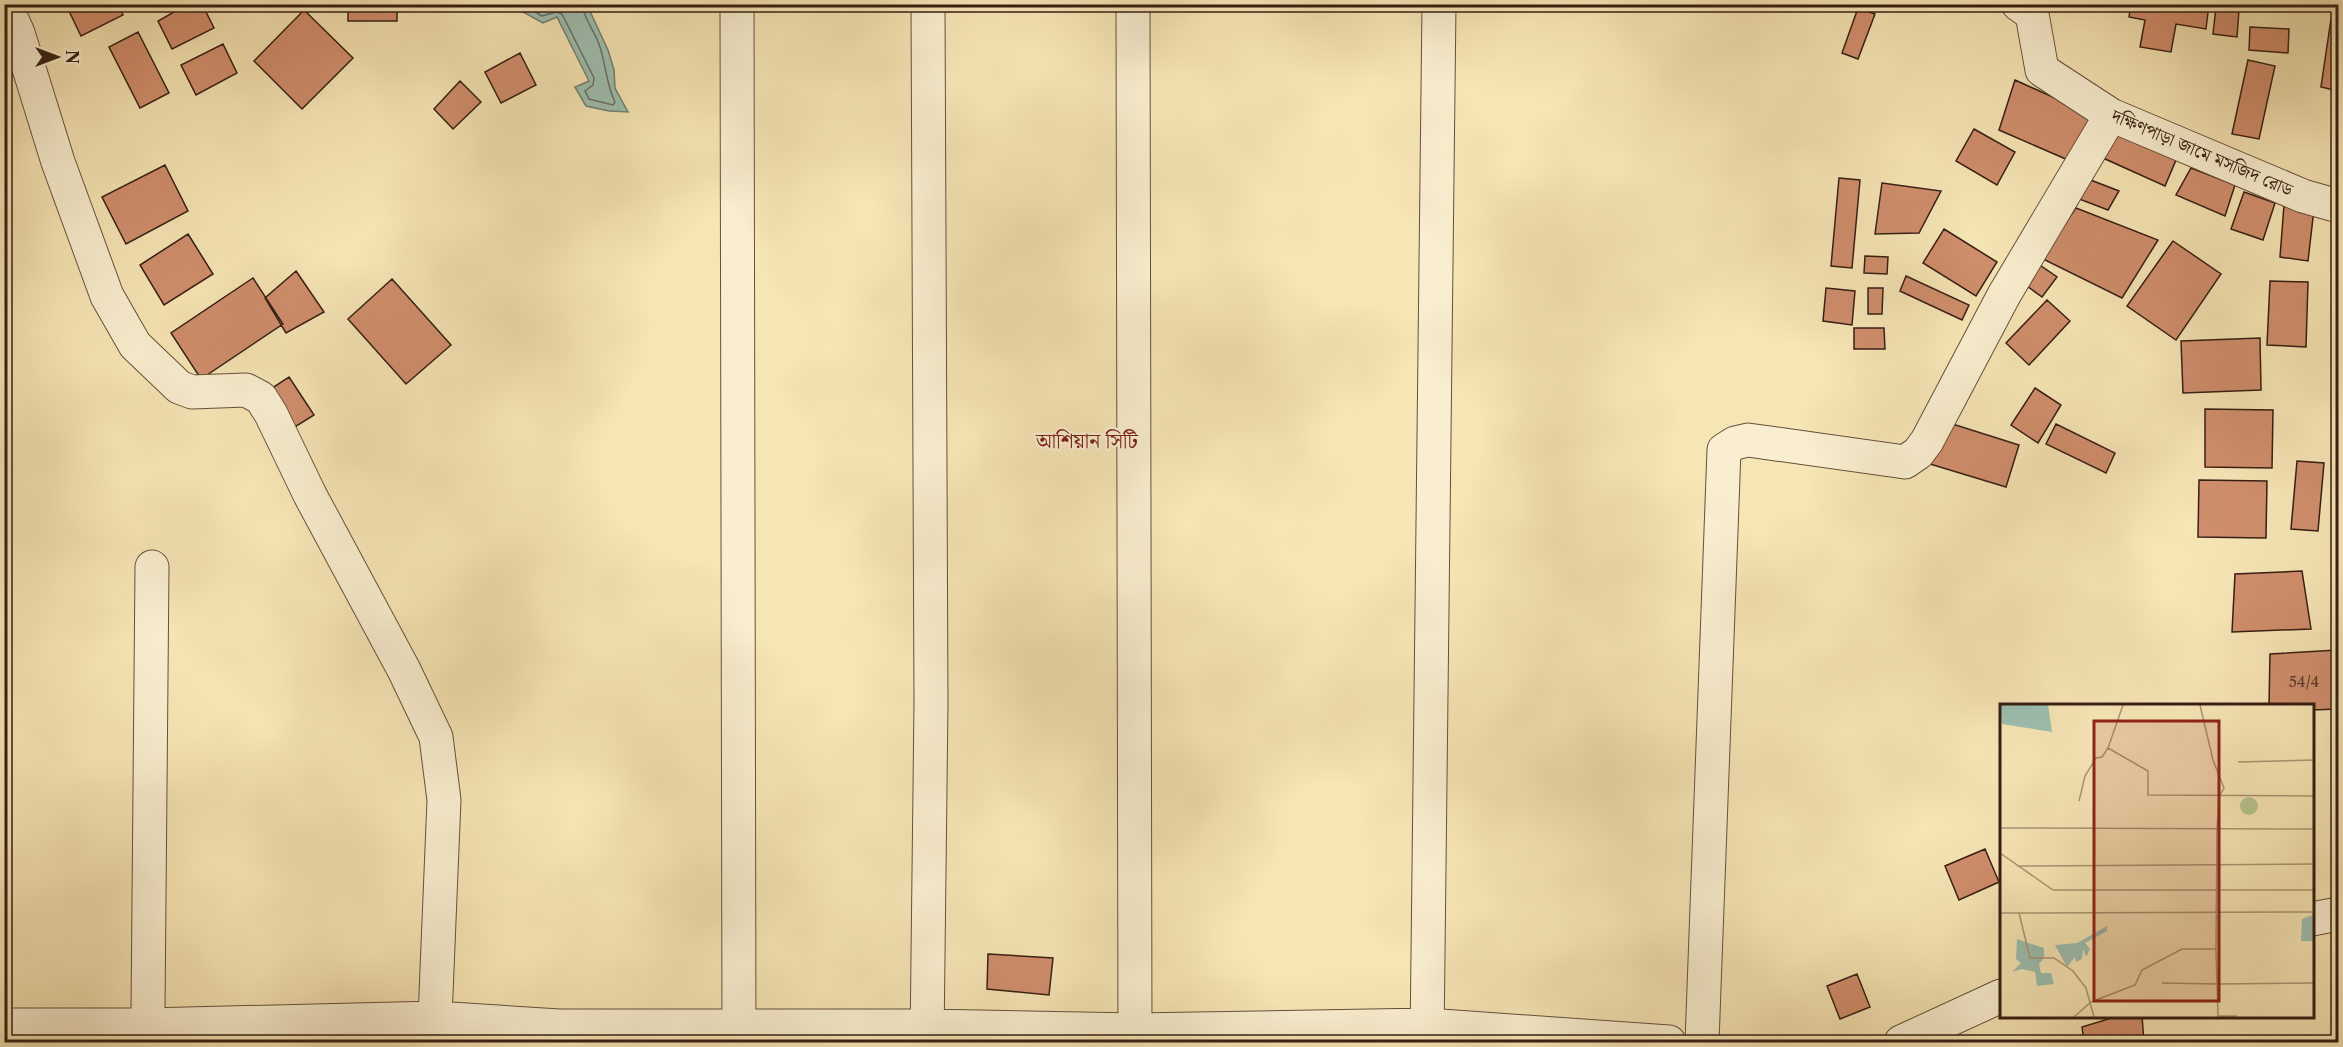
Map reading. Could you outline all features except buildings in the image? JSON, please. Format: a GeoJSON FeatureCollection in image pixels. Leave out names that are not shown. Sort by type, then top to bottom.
{"type":"FeatureCollection","features":[{"type":"Feature","properties":{"kind":"street"},"geometry":{"type":"LineString","coordinates":[[6,4],[18,33],[58,162],[107,296],[135,345],[179,387],[192,392],[246,390],[261,398],[404,670],[436,737],[444,800],[435,1018]]}},
{"type":"Feature","properties":{"kind":"street"},"geometry":{"type":"LineString","coordinates":[[737,4],[739,1034]]}},
{"type":"Feature","properties":{"kind":"street"},"geometry":{"type":"LineString","coordinates":[[927,1034],[931,715],[928,4]]}},
{"type":"Feature","properties":{"kind":"street"},"geometry":{"type":"LineString","coordinates":[[1133,4],[1135,1036]]}},
{"type":"Feature","properties":{"kind":"street"},"geometry":{"type":"LineString","coordinates":[[1427,1034],[1439,4]]}},
{"type":"Feature","properties":{"kind":"street","name":"দক্ষিণপাড়া জামে মসজিদ রোড"},"geometry":{"type":"LineString","coordinates":[[2018,4],[2032,14],[2042,70],[2111,115],[2303,195],[2338,206]]}},
{"type":"Feature","properties":{"kind":"street"},"geometry":{"type":"LineString","coordinates":[[1702,1042],[1724,450],[1735,443],[1748,440],[1905,462],[1918,453],[1927,441],[2004,295],[2111,115]]}},
{"type":"Feature","properties":{"kind":"street"},"geometry":{"type":"LineString","coordinates":[[146,1034],[152,567]]}},
{"type":"Feature","properties":{"kind":"street"},"geometry":{"type":"LineString","coordinates":[[2313,919],[2338,914]]}},
{"type":"Feature","properties":{"kind":"street"},"geometry":{"type":"LineString","coordinates":[[1900,1042],[2000,996]]}},
{"type":"Feature","properties":{"kind":"street"},"geometry":{"type":"LineString","coordinates":[[4,1025],[146,1034],[435,1018],[739,1034],[1135,1036],[1427,1034],[1669,1042]]}},
{"type":"Feature","properties":{"kind":"water"},"geometry":{"type":"Polygon","coordinates":[[[523,5],[587,5],[608,50],[614,70],[615,88],[628,112],[586,106],[575,87],[589,81],[557,17],[543,23],[521,11],[523,5]]]}},
{"type":"Feature","properties":{"kind":"district","name":"আশিয়ান সিটি"},"geometry":{"type":"Point","coordinates":[1087,440]}}]}
